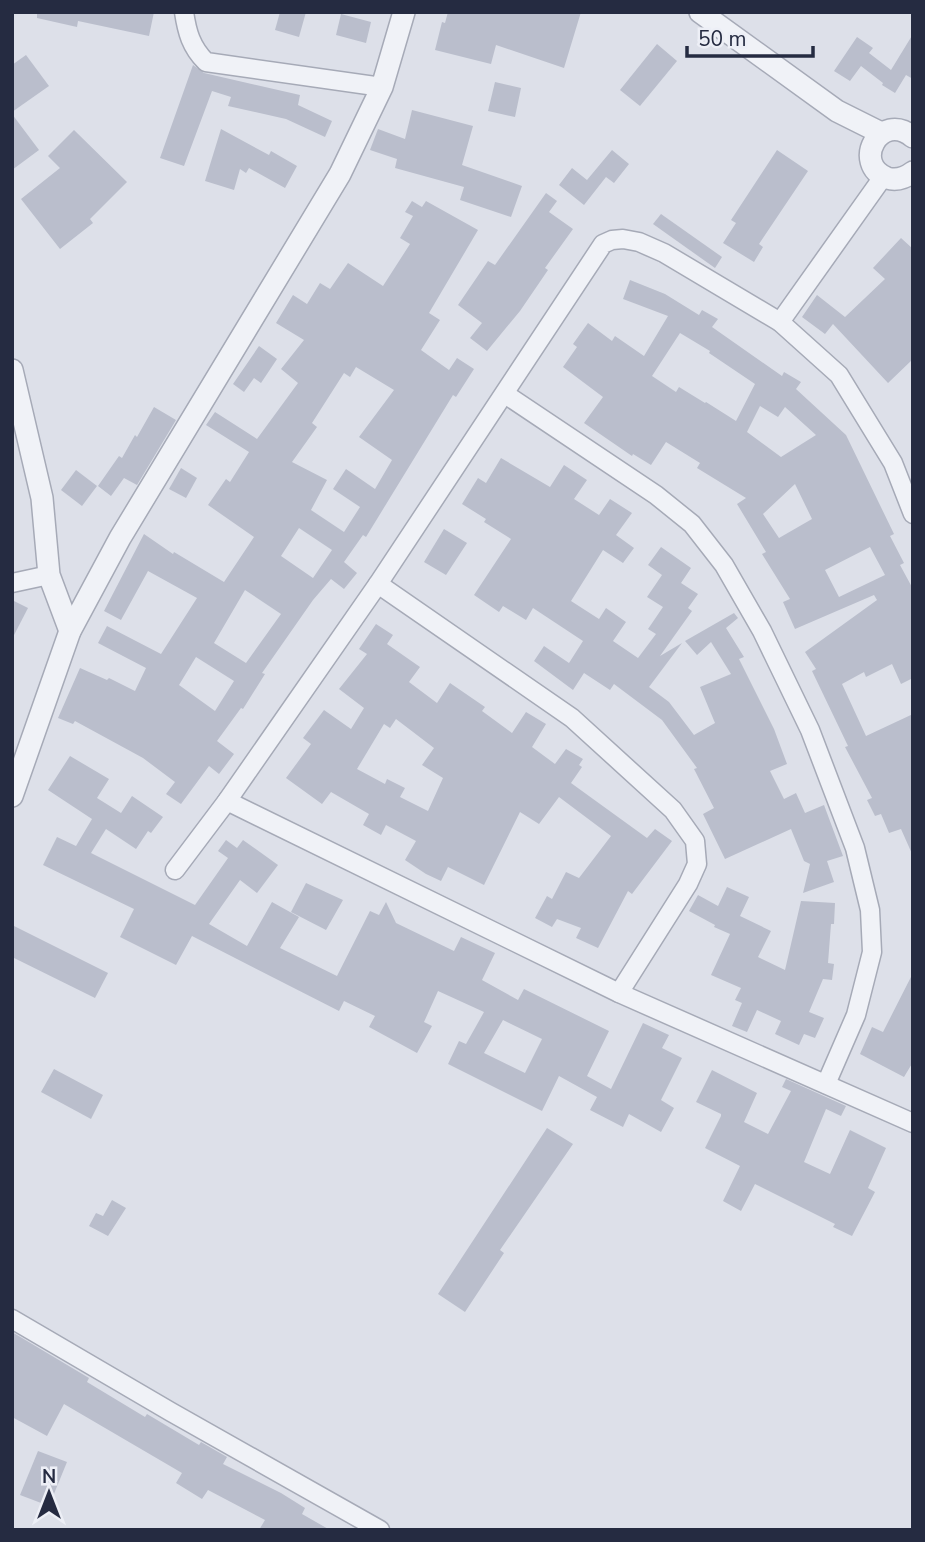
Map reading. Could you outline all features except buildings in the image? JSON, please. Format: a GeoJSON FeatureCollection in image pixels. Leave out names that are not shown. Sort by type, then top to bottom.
{"type":"FeatureCollection","features":[{"type":"Feature","properties":{"kind":"street"},"geometry":{"type":"LineString","coordinates":[[184,12],[188,34],[197,52],[206,62],[382,87]]}},
{"type":"Feature","properties":{"kind":"street"},"geometry":{"type":"LineString","coordinates":[[12,796],[70,631],[120,538],[340,174],[382,87],[404,12]]}},
{"type":"Feature","properties":{"kind":"street"},"geometry":{"type":"LineString","coordinates":[[700,12],[837,111],[883,177],[902,179],[912,174]]}},
{"type":"Feature","properties":{"kind":"street"},"geometry":{"type":"LineString","coordinates":[[837,111],[902,131]]}},
{"type":"Feature","properties":{"kind":"street"},"geometry":{"type":"LineString","coordinates":[[870,155],[875,139],[902,131]]}},
{"type":"Feature","properties":{"kind":"street"},"geometry":{"type":"LineString","coordinates":[[780,322],[883,177]]}},
{"type":"Feature","properties":{"kind":"street"},"geometry":{"type":"LineString","coordinates":[[175,870],[227,801],[378,584],[603,244],[624,239],[639,242],[664,253],[780,322],[839,375],[892,463],[913,514]]}},
{"type":"Feature","properties":{"kind":"street"},"geometry":{"type":"LineString","coordinates":[[12,370],[42,498],[50,575],[70,631]]}},
{"type":"Feature","properties":{"kind":"street"},"geometry":{"type":"LineString","coordinates":[[505,394],[656,495],[692,524],[724,565],[756,620],[810,730],[855,848],[870,910],[873,952],[856,1015],[826,1084]]}},
{"type":"Feature","properties":{"kind":"street"},"geometry":{"type":"LineString","coordinates":[[12,583],[50,575]]}},
{"type":"Feature","properties":{"kind":"street"},"geometry":{"type":"LineString","coordinates":[[378,584],[572,718],[673,810],[695,841],[697,864],[688,884],[619,993]]}},
{"type":"Feature","properties":{"kind":"street"},"geometry":{"type":"LineString","coordinates":[[227,801],[619,993],[913,1123]]}},
{"type":"Feature","properties":{"kind":"street"},"geometry":{"type":"LineString","coordinates":[[12,1319],[380,1530]]}}]}
